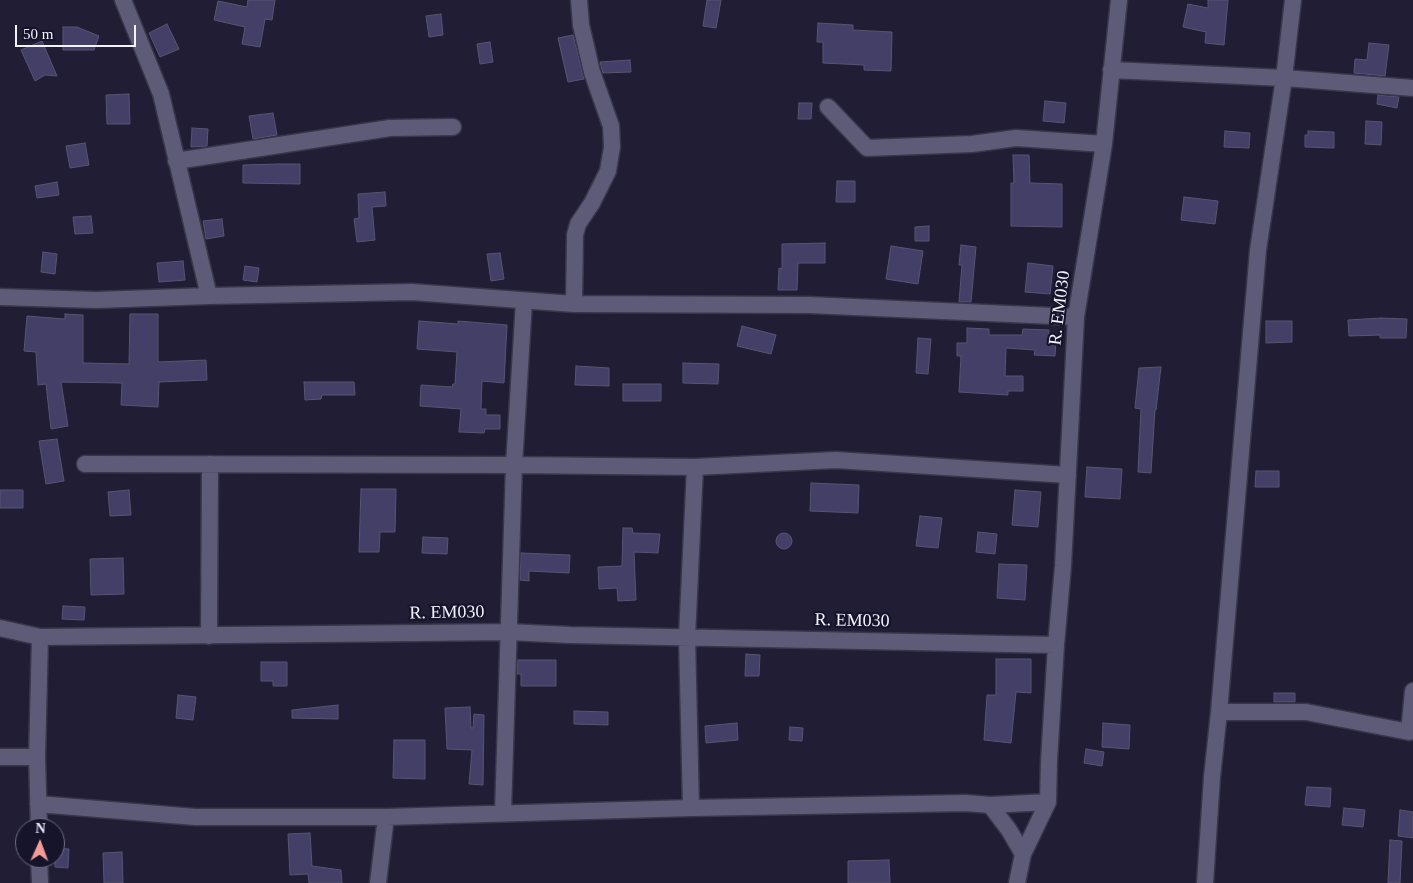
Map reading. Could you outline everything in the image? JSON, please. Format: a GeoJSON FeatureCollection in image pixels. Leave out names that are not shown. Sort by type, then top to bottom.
{"type":"FeatureCollection","features":[{"type":"Feature","properties":{"kind":"street"},"geometry":{"type":"LineString","coordinates":[[123,0],[161,94],[209,296]]}},
{"type":"Feature","properties":{"kind":"street"},"geometry":{"type":"LineString","coordinates":[[574,304],[576,230],[608,172],[612,147],[611,126],[592,72],[579,0]]}},
{"type":"Feature","properties":{"kind":"street","name":"R. EM030"},"geometry":{"type":"LineString","coordinates":[[0,628],[40,636],[509,632],[570,635],[1056,645],[1063,566],[1076,317],[1104,144],[1119,0]]}},
{"type":"Feature","properties":{"kind":"street"},"geometry":{"type":"LineString","coordinates":[[1205,883],[1212,777],[1258,250],[1284,78],[1293,0]]}},
{"type":"Feature","properties":{"kind":"street"},"geometry":{"type":"LineString","coordinates":[[1111,70],[1284,78],[1413,88]]}},
{"type":"Feature","properties":{"kind":"street"},"geometry":{"type":"LineString","coordinates":[[828,108],[867,148],[947,146],[1016,138],[1104,144]]}},
{"type":"Feature","properties":{"kind":"street"},"geometry":{"type":"LineString","coordinates":[[176,161],[390,128],[453,127]]}},
{"type":"Feature","properties":{"kind":"street"},"geometry":{"type":"LineString","coordinates":[[0,298],[96,300],[412,292],[524,302],[574,304],[809,305],[1076,317]]}},
{"type":"Feature","properties":{"kind":"street"},"geometry":{"type":"LineString","coordinates":[[503,812],[514,465],[524,302]]}},
{"type":"Feature","properties":{"kind":"street"},"geometry":{"type":"LineString","coordinates":[[85,464],[695,467],[836,460],[1068,475]]}},
{"type":"Feature","properties":{"kind":"street"},"geometry":{"type":"LineString","coordinates":[[209,636],[210,464]]}},
{"type":"Feature","properties":{"kind":"street"},"geometry":{"type":"LineString","coordinates":[[691,808],[687,637],[695,467]]}},
{"type":"Feature","properties":{"kind":"street"},"geometry":{"type":"LineString","coordinates":[[39,818],[37,757],[40,636]]}},
{"type":"Feature","properties":{"kind":"street"},"geometry":{"type":"LineString","coordinates":[[1017,883],[1022,854],[1048,802],[1056,645]]}},
{"type":"Feature","properties":{"kind":"street"},"geometry":{"type":"LineString","coordinates":[[1219,712],[1306,712],[1411,732],[1413,691]]}},
{"type":"Feature","properties":{"kind":"street"},"geometry":{"type":"LineString","coordinates":[[0,757],[37,757]]}},
{"type":"Feature","properties":{"kind":"street"},"geometry":{"type":"LineString","coordinates":[[38,804],[195,817],[386,817],[503,812],[966,803],[990,805],[1048,802]]}},
{"type":"Feature","properties":{"kind":"street"},"geometry":{"type":"LineString","coordinates":[[990,805],[1009,830],[1022,854]]}},
{"type":"Feature","properties":{"kind":"street"},"geometry":{"type":"LineString","coordinates":[[378,883],[386,817]]}},
{"type":"Feature","properties":{"kind":"street"},"geometry":{"type":"LineString","coordinates":[[39,868],[40,883]]}},
{"type":"Feature","properties":{"kind":"building"},"geometry":{"type":"Polygon","coordinates":[[[248,0],[275,0],[272,20],[265,19],[260,47],[242,44],[245,27],[214,20],[218,1],[247,7],[248,0]]]}},
{"type":"Feature","properties":{"kind":"building"},"geometry":{"type":"Polygon","coordinates":[[[707,0],[721,0],[716,28],[703,26],[707,0]]]}},
{"type":"Feature","properties":{"kind":"building"},"geometry":{"type":"Polygon","coordinates":[[[1208,0],[1228,0],[1224,45],[1205,43],[1206,32],[1183,27],[1188,4],[1208,8],[1208,0]]]}},
{"type":"Feature","properties":{"kind":"building"},"geometry":{"type":"Polygon","coordinates":[[[441,14],[443,35],[429,37],[426,16],[441,14]]]}},
{"type":"Feature","properties":{"kind":"building"},"geometry":{"type":"Polygon","coordinates":[[[818,23],[853,25],[853,30],[892,32],[891,71],[864,70],[864,65],[823,63],[823,42],[817,42],[818,23]]]}},
{"type":"Feature","properties":{"kind":"building"},"geometry":{"type":"Polygon","coordinates":[[[167,24],[179,49],[160,57],[149,33],[167,24]]]}},
{"type":"Feature","properties":{"kind":"building"},"geometry":{"type":"Polygon","coordinates":[[[63,27],[77,27],[99,36],[94,50],[63,50],[63,27]]]}},
{"type":"Feature","properties":{"kind":"building"},"geometry":{"type":"Polygon","coordinates":[[[573,35],[584,79],[568,82],[558,38],[573,35]]]}},
{"type":"Feature","properties":{"kind":"building"},"geometry":{"type":"Polygon","coordinates":[[[42,41],[57,76],[45,75],[35,81],[21,50],[42,41]]]}},
{"type":"Feature","properties":{"kind":"building"},"geometry":{"type":"Polygon","coordinates":[[[490,42],[493,62],[480,64],[477,44],[490,42]]]}},
{"type":"Feature","properties":{"kind":"building"},"geometry":{"type":"Polygon","coordinates":[[[1369,43],[1389,45],[1385,76],[1354,73],[1355,59],[1367,60],[1369,43]]]}},
{"type":"Feature","properties":{"kind":"building"},"geometry":{"type":"Polygon","coordinates":[[[630,60],[631,72],[603,73],[600,62],[630,60]]]}},
{"type":"Feature","properties":{"kind":"building"},"geometry":{"type":"Polygon","coordinates":[[[129,94],[130,124],[107,124],[106,95],[129,94]]]}},
{"type":"Feature","properties":{"kind":"building"},"geometry":{"type":"Polygon","coordinates":[[[1378,95],[1399,97],[1397,108],[1377,104],[1378,95]]]}},
{"type":"Feature","properties":{"kind":"building"},"geometry":{"type":"Polygon","coordinates":[[[1045,101],[1066,103],[1064,123],[1043,121],[1045,101]]]}},
{"type":"Feature","properties":{"kind":"building"},"geometry":{"type":"Polygon","coordinates":[[[799,103],[812,103],[811,119],[798,119],[799,103]]]}},
{"type":"Feature","properties":{"kind":"building"},"geometry":{"type":"Polygon","coordinates":[[[273,113],[277,135],[253,139],[249,116],[273,113]]]}},
{"type":"Feature","properties":{"kind":"building"},"geometry":{"type":"Polygon","coordinates":[[[1366,121],[1382,122],[1381,145],[1365,144],[1366,121]]]}},
{"type":"Feature","properties":{"kind":"building"},"geometry":{"type":"Polygon","coordinates":[[[192,128],[208,129],[207,146],[191,147],[192,128]]]}},
{"type":"Feature","properties":{"kind":"building"},"geometry":{"type":"Polygon","coordinates":[[[1225,131],[1250,133],[1249,148],[1224,147],[1225,131]]]}},
{"type":"Feature","properties":{"kind":"building"},"geometry":{"type":"Polygon","coordinates":[[[1308,131],[1334,132],[1334,148],[1305,147],[1305,135],[1308,135],[1308,131]]]}},
{"type":"Feature","properties":{"kind":"building"},"geometry":{"type":"Polygon","coordinates":[[[85,143],[89,165],[70,168],[66,146],[85,143]]]}},
{"type":"Feature","properties":{"kind":"building"},"geometry":{"type":"Polygon","coordinates":[[[1013,155],[1029,155],[1030,183],[1062,184],[1062,227],[1011,226],[1011,183],[1014,183],[1013,155]]]}},
{"type":"Feature","properties":{"kind":"building"},"geometry":{"type":"Polygon","coordinates":[[[300,164],[300,184],[243,183],[243,165],[300,164]]]}},
{"type":"Feature","properties":{"kind":"building"},"geometry":{"type":"Polygon","coordinates":[[[837,181],[855,181],[855,202],[836,202],[837,181]]]}},
{"type":"Feature","properties":{"kind":"building"},"geometry":{"type":"Polygon","coordinates":[[[57,182],[59,195],[37,198],[35,186],[57,182]]]}},
{"type":"Feature","properties":{"kind":"building"},"geometry":{"type":"Polygon","coordinates":[[[385,192],[386,206],[372,207],[375,240],[357,242],[354,219],[359,218],[358,194],[385,192]]]}},
{"type":"Feature","properties":{"kind":"building"},"geometry":{"type":"Polygon","coordinates":[[[1184,197],[1218,201],[1215,224],[1181,220],[1184,197]]]}},
{"type":"Feature","properties":{"kind":"building"},"geometry":{"type":"Polygon","coordinates":[[[91,216],[93,233],[75,234],[73,217],[91,216]]]}},
{"type":"Feature","properties":{"kind":"building"},"geometry":{"type":"Polygon","coordinates":[[[222,219],[224,236],[206,239],[203,221],[222,219]]]}},
{"type":"Feature","properties":{"kind":"building"},"geometry":{"type":"Polygon","coordinates":[[[929,226],[929,241],[915,241],[915,227],[929,226]]]}},
{"type":"Feature","properties":{"kind":"building"},"geometry":{"type":"Polygon","coordinates":[[[825,243],[825,263],[798,263],[797,290],[778,290],[779,268],[782,269],[782,244],[825,243]]]}},
{"type":"Feature","properties":{"kind":"building"},"geometry":{"type":"Polygon","coordinates":[[[961,245],[976,247],[971,302],[959,302],[962,265],[959,265],[961,245]]]}},
{"type":"Feature","properties":{"kind":"building"},"geometry":{"type":"Polygon","coordinates":[[[891,246],[923,251],[918,284],[886,279],[891,246]]]}},
{"type":"Feature","properties":{"kind":"building"},"geometry":{"type":"Polygon","coordinates":[[[43,252],[57,254],[55,274],[41,272],[43,252]]]}},
{"type":"Feature","properties":{"kind":"building"},"geometry":{"type":"Polygon","coordinates":[[[500,253],[504,279],[491,281],[487,254],[500,253]]]}},
{"type":"Feature","properties":{"kind":"building"},"geometry":{"type":"Polygon","coordinates":[[[183,261],[185,280],[159,282],[157,263],[183,261]]]}},
{"type":"Feature","properties":{"kind":"building"},"geometry":{"type":"Polygon","coordinates":[[[1028,263],[1053,266],[1050,294],[1025,292],[1028,263]]]}},
{"type":"Feature","properties":{"kind":"building"},"geometry":{"type":"Polygon","coordinates":[[[245,266],[259,268],[257,282],[243,280],[245,266]]]}},
{"type":"Feature","properties":{"kind":"building"},"geometry":{"type":"Polygon","coordinates":[[[65,314],[83,315],[83,363],[129,364],[130,314],[158,314],[158,362],[206,360],[207,380],[159,382],[158,407],[121,405],[122,383],[61,382],[68,426],[51,429],[46,384],[38,385],[36,352],[24,351],[27,316],[65,319],[65,314]]]}},
{"type":"Feature","properties":{"kind":"building"},"geometry":{"type":"Polygon","coordinates":[[[1407,319],[1406,338],[1380,338],[1380,335],[1349,336],[1348,320],[1407,319]]]}},
{"type":"Feature","properties":{"kind":"building"},"geometry":{"type":"Polygon","coordinates":[[[419,321],[458,324],[458,321],[507,325],[504,383],[482,381],[481,409],[486,409],[486,415],[500,415],[500,429],[485,429],[484,433],[459,432],[461,409],[420,406],[421,385],[452,387],[455,384],[457,352],[417,349],[419,321]]]}},
{"type":"Feature","properties":{"kind":"building"},"geometry":{"type":"Polygon","coordinates":[[[1266,321],[1292,321],[1292,342],[1266,343],[1266,321]]]}},
{"type":"Feature","properties":{"kind":"building"},"geometry":{"type":"Polygon","coordinates":[[[742,326],[776,335],[771,354],[737,346],[742,326]]]}},
{"type":"Feature","properties":{"kind":"building"},"geometry":{"type":"Polygon","coordinates":[[[967,328],[989,329],[989,335],[1022,335],[1023,329],[1049,330],[1048,341],[1056,341],[1055,356],[1034,355],[1035,350],[1006,348],[1005,376],[1023,376],[1023,391],[1008,391],[1008,395],[959,392],[961,356],[957,356],[957,343],[967,343],[967,328]]]}},
{"type":"Feature","properties":{"kind":"building"},"geometry":{"type":"Polygon","coordinates":[[[918,338],[931,339],[928,374],[916,373],[918,338]]]}},
{"type":"Feature","properties":{"kind":"building"},"geometry":{"type":"Polygon","coordinates":[[[683,363],[719,364],[718,384],[683,383],[683,363]]]}},
{"type":"Feature","properties":{"kind":"building"},"geometry":{"type":"Polygon","coordinates":[[[576,366],[609,368],[609,386],[575,385],[576,366]]]}},
{"type":"Feature","properties":{"kind":"building"},"geometry":{"type":"Polygon","coordinates":[[[1161,367],[1155,410],[1151,473],[1138,472],[1141,409],[1135,408],[1139,368],[1161,367]]]}},
{"type":"Feature","properties":{"kind":"building"},"geometry":{"type":"Polygon","coordinates":[[[304,382],[354,382],[355,395],[322,395],[321,399],[305,400],[304,382]]]}},
{"type":"Feature","properties":{"kind":"building"},"geometry":{"type":"Polygon","coordinates":[[[623,384],[661,384],[661,401],[623,401],[623,384]]]}},
{"type":"Feature","properties":{"kind":"building"},"geometry":{"type":"Polygon","coordinates":[[[57,439],[64,481],[46,484],[39,441],[57,439]]]}},
{"type":"Feature","properties":{"kind":"building"},"geometry":{"type":"Polygon","coordinates":[[[1087,467],[1122,469],[1120,499],[1085,497],[1087,467]]]}},
{"type":"Feature","properties":{"kind":"building"},"geometry":{"type":"Polygon","coordinates":[[[1256,471],[1279,471],[1279,487],[1255,487],[1256,471]]]}},
{"type":"Feature","properties":{"kind":"building"},"geometry":{"type":"Polygon","coordinates":[[[811,483],[859,485],[858,513],[810,511],[811,483]]]}},
{"type":"Feature","properties":{"kind":"building"},"geometry":{"type":"Polygon","coordinates":[[[361,489],[396,489],[395,532],[380,532],[379,552],[359,552],[361,489]]]}},
{"type":"Feature","properties":{"kind":"building"},"geometry":{"type":"Polygon","coordinates":[[[0,490],[23,490],[23,508],[0,508],[0,490]]]}},
{"type":"Feature","properties":{"kind":"building"},"geometry":{"type":"Polygon","coordinates":[[[129,490],[131,515],[110,516],[108,492],[129,490]]]}},
{"type":"Feature","properties":{"kind":"building"},"geometry":{"type":"Polygon","coordinates":[[[1015,490],[1041,492],[1038,527],[1012,525],[1015,490]]]}},
{"type":"Feature","properties":{"kind":"building"},"geometry":{"type":"Polygon","coordinates":[[[920,516],[942,518],[938,548],[916,546],[920,516]]]}},
{"type":"Feature","properties":{"kind":"building"},"geometry":{"type":"Polygon","coordinates":[[[623,528],[632,528],[633,533],[660,534],[658,553],[634,552],[636,600],[618,601],[617,588],[599,589],[598,567],[622,566],[623,528]]]}},
{"type":"Feature","properties":{"kind":"building"},"geometry":{"type":"Polygon","coordinates":[[[978,532],[997,534],[995,554],[976,552],[978,532]]]}},
{"type":"Feature","properties":{"kind":"building"},"geometry":{"type":"Polygon","coordinates":[[[781,533],[787,533],[792,538],[790,547],[781,549],[776,544],[776,538],[781,533]]]}},
{"type":"Feature","properties":{"kind":"building"},"geometry":{"type":"Polygon","coordinates":[[[423,537],[448,538],[447,554],[422,553],[423,537]]]}},
{"type":"Feature","properties":{"kind":"building"},"geometry":{"type":"Polygon","coordinates":[[[521,553],[570,555],[569,573],[529,571],[529,581],[520,580],[521,553]]]}},
{"type":"Feature","properties":{"kind":"building"},"geometry":{"type":"Polygon","coordinates":[[[123,558],[124,594],[91,595],[90,559],[123,558]]]}},
{"type":"Feature","properties":{"kind":"building"},"geometry":{"type":"Polygon","coordinates":[[[999,564],[1027,565],[1025,600],[997,598],[999,564]]]}},
{"type":"Feature","properties":{"kind":"building"},"geometry":{"type":"Polygon","coordinates":[[[63,606],[85,607],[84,620],[62,619],[63,606]]]}},
{"type":"Feature","properties":{"kind":"building"},"geometry":{"type":"Polygon","coordinates":[[[746,654],[760,655],[759,676],[745,676],[746,654]]]}},
{"type":"Feature","properties":{"kind":"building"},"geometry":{"type":"Polygon","coordinates":[[[996,659],[1031,659],[1031,693],[1016,692],[1011,743],[984,740],[987,695],[996,695],[996,659]]]}},
{"type":"Feature","properties":{"kind":"building"},"geometry":{"type":"Polygon","coordinates":[[[518,660],[556,660],[556,686],[521,686],[521,674],[517,674],[518,660]]]}},
{"type":"Feature","properties":{"kind":"building"},"geometry":{"type":"Polygon","coordinates":[[[261,662],[287,662],[287,686],[273,686],[273,681],[261,681],[261,662]]]}},
{"type":"Feature","properties":{"kind":"building"},"geometry":{"type":"Polygon","coordinates":[[[1274,693],[1295,693],[1295,702],[1274,702],[1274,693]]]}},
{"type":"Feature","properties":{"kind":"building"},"geometry":{"type":"Polygon","coordinates":[[[178,695],[196,697],[193,720],[176,718],[178,695]]]}},
{"type":"Feature","properties":{"kind":"building"},"geometry":{"type":"Polygon","coordinates":[[[338,705],[338,719],[292,718],[292,710],[338,705]]]}},
{"type":"Feature","properties":{"kind":"building"},"geometry":{"type":"Polygon","coordinates":[[[470,707],[471,728],[473,728],[474,714],[484,715],[483,785],[469,784],[472,750],[447,749],[445,708],[470,707]]]}},
{"type":"Feature","properties":{"kind":"building"},"geometry":{"type":"Polygon","coordinates":[[[574,711],[608,712],[608,725],[574,724],[574,711]]]}},
{"type":"Feature","properties":{"kind":"building"},"geometry":{"type":"Polygon","coordinates":[[[737,723],[738,740],[706,743],[705,726],[737,723]]]}},
{"type":"Feature","properties":{"kind":"building"},"geometry":{"type":"Polygon","coordinates":[[[1103,723],[1130,725],[1129,749],[1102,747],[1103,723]]]}},
{"type":"Feature","properties":{"kind":"building"},"geometry":{"type":"Polygon","coordinates":[[[790,727],[803,728],[802,741],[789,740],[790,727]]]}},
{"type":"Feature","properties":{"kind":"building"},"geometry":{"type":"Polygon","coordinates":[[[394,740],[425,740],[425,779],[393,778],[394,740]]]}},
{"type":"Feature","properties":{"kind":"building"},"geometry":{"type":"Polygon","coordinates":[[[1086,749],[1104,752],[1102,766],[1084,763],[1086,749]]]}},
{"type":"Feature","properties":{"kind":"building"},"geometry":{"type":"Polygon","coordinates":[[[1307,787],[1331,788],[1330,807],[1305,805],[1307,787]]]}},
{"type":"Feature","properties":{"kind":"building"},"geometry":{"type":"Polygon","coordinates":[[[1344,808],[1365,810],[1363,827],[1342,825],[1344,808]]]}},
{"type":"Feature","properties":{"kind":"building"},"geometry":{"type":"Polygon","coordinates":[[[1400,810],[1413,812],[1413,838],[1398,836],[1400,810]]]}},
{"type":"Feature","properties":{"kind":"building"},"geometry":{"type":"Polygon","coordinates":[[[310,833],[312,866],[341,870],[342,883],[309,883],[308,874],[290,875],[288,834],[310,833]]]}},
{"type":"Feature","properties":{"kind":"building"},"geometry":{"type":"Polygon","coordinates":[[[1390,840],[1402,841],[1400,883],[1388,883],[1390,840]]]}},
{"type":"Feature","properties":{"kind":"building"},"geometry":{"type":"Polygon","coordinates":[[[65,849],[69,849],[68,868],[65,868],[65,849]]]}},
{"type":"Feature","properties":{"kind":"building"},"geometry":{"type":"Polygon","coordinates":[[[122,852],[123,883],[104,883],[103,853],[122,852]]]}},
{"type":"Feature","properties":{"kind":"building"},"geometry":{"type":"Polygon","coordinates":[[[889,860],[890,883],[848,883],[848,861],[889,860]]]}}]}
